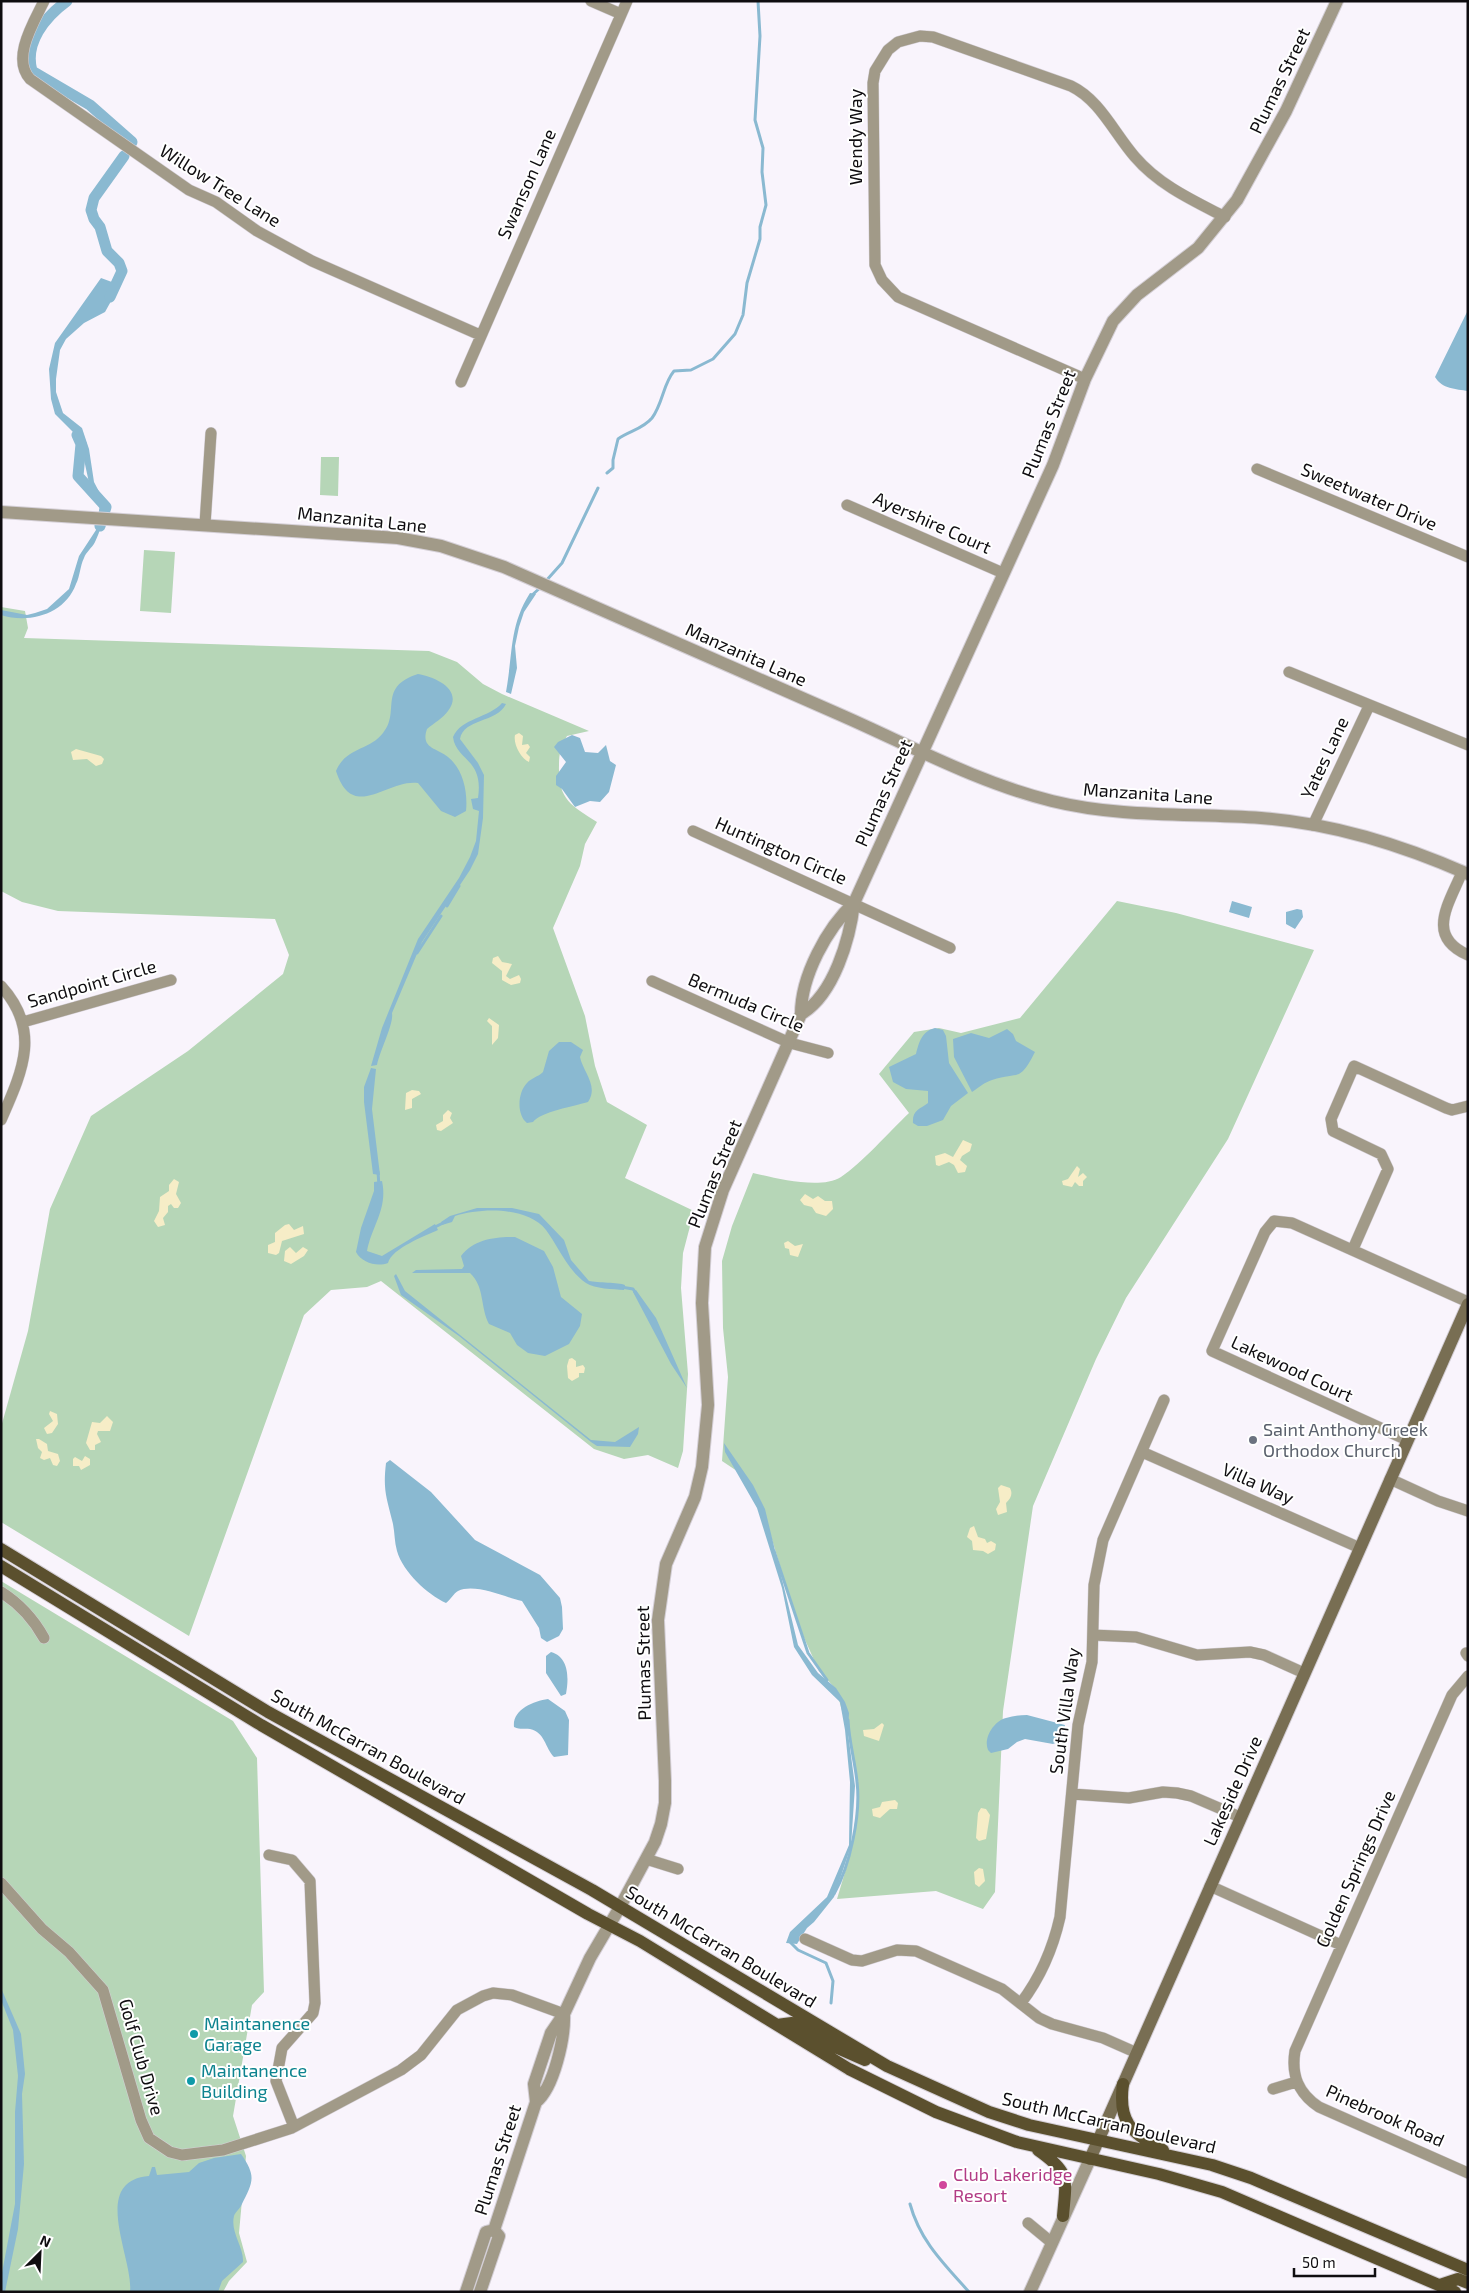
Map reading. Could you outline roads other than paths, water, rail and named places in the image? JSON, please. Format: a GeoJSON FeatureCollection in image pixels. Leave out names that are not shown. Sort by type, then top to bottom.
{"type":"FeatureCollection","features":[{"type":"Feature","properties":{"kind":"main road","name":"Lakeside Drive"},"geometry":{"type":"LineString","coordinates":[[1090,2159],[1468,1303]]}},
{"type":"Feature","properties":{"kind":"main road","name":"South McCarran Boulevard"},"geometry":{"type":"LineString","coordinates":[[1,1549],[268,1712],[620,1908],[886,2066],[989,2112],[1029,2125],[1212,2165],[1260,2181],[1468,2270]]}},
{"type":"Feature","properties":{"kind":"main road","name":"South McCarran Boulevard"},"geometry":{"type":"LineString","coordinates":[[1,1566],[261,1724],[610,1925],[855,2072],[936,2112],[1032,2146],[1181,2180],[1222,2192],[1455,2292]]}},
{"type":"Feature","properties":{"kind":"main road"},"geometry":{"type":"LineString","coordinates":[[776,2025],[792,2023],[857,2058],[886,2066]]}},
{"type":"Feature","properties":{"kind":"main road"},"geometry":{"type":"LineString","coordinates":[[1123,2084],[1121,2110],[1130,2127],[1137,2135],[1178,2157]]}},
{"type":"Feature","properties":{"kind":"main road"},"geometry":{"type":"LineString","coordinates":[[1032,2146],[1061,2169],[1065,2183],[1063,2216]]}},
{"type":"Feature","properties":{"kind":"main road"},"geometry":{"type":"LineString","coordinates":[[1440,2285],[1458,2279],[1468,2283]]}},
{"type":"Feature","properties":{"kind":"street","name":"Willow Tree Lane"},"geometry":{"type":"LineString","coordinates":[[44,1],[23,51],[23,61],[27,75],[30,78],[189,190],[216,202],[283,247],[480,335]]}},
{"type":"Feature","properties":{"kind":"street"},"geometry":{"type":"LineString","coordinates":[[591,1],[621,14]]}},
{"type":"Feature","properties":{"kind":"street","name":"Swanson Lane"},"geometry":{"type":"LineString","coordinates":[[461,382],[626,1]]}},
{"type":"Feature","properties":{"kind":"street","name":"Plumas Street"},"geometry":{"type":"LineString","coordinates":[[801,1014],[814,1005],[837,967],[851,924],[854,903],[1058,451],[1085,379],[1113,321],[1123,308],[1198,248],[1225,216],[1248,182],[1278,126],[1337,1]]}},
{"type":"Feature","properties":{"kind":"street","name":"Wendy Way"},"geometry":{"type":"LineString","coordinates":[[1085,379],[898,297],[882,280],[875,265],[873,83],[875,71],[888,50],[908,38],[933,37],[1081,91],[1090,99],[1134,157],[1149,172],[1181,194],[1225,216]]}},
{"type":"Feature","properties":{"kind":"street"},"geometry":{"type":"LineString","coordinates":[[205,524],[211,433]]}},
{"type":"Feature","properties":{"kind":"street","name":"Sweetwater Drive"},"geometry":{"type":"LineString","coordinates":[[1257,469],[1468,557]]}},
{"type":"Feature","properties":{"kind":"street","name":"Ayershire Court"},"geometry":{"type":"LineString","coordinates":[[847,505],[1003,573]]}},
{"type":"Feature","properties":{"kind":"street","name":"Manzanita Lane"},"geometry":{"type":"LineString","coordinates":[[1,512],[205,524],[419,541],[483,559],[536,581],[1003,786],[1076,806],[1129,814],[1261,818],[1313,824],[1397,846],[1465,873]]}},
{"type":"Feature","properties":{"kind":"street","name":"Yates Lane"},"geometry":{"type":"LineString","coordinates":[[1289,672],[1369,706],[1376,706],[1468,744]]}},
{"type":"Feature","properties":{"kind":"street","name":"Yates Lane"},"geometry":{"type":"LineString","coordinates":[[1313,824],[1369,706]]}},
{"type":"Feature","properties":{"kind":"street","name":"Huntington Circle"},"geometry":{"type":"LineString","coordinates":[[693,831],[950,948]]}},
{"type":"Feature","properties":{"kind":"street"},"geometry":{"type":"LineString","coordinates":[[1465,873],[1443,919],[1443,928],[1445,938],[1451,946],[1468,956]]}},
{"type":"Feature","properties":{"kind":"street","name":"Plumas Street"},"geometry":{"type":"LineString","coordinates":[[494,2230],[536,2102],[534,2084],[551,2033],[564,2014],[587,1964],[646,1859],[661,1824],[665,1803],[661,1781],[658,1620],[666,1564],[694,1496],[702,1467],[708,1405],[702,1303],[705,1247],[723,1190],[790,1043],[801,1014],[803,997],[818,953],[841,916],[854,903]]}},
{"type":"Feature","properties":{"kind":"street","name":"Sandpoint Circle"},"geometry":{"type":"LineString","coordinates":[[22,1022],[171,980]]}},
{"type":"Feature","properties":{"kind":"street","name":"Bermuda Circle"},"geometry":{"type":"LineString","coordinates":[[652,981],[790,1043],[828,1053]]}},
{"type":"Feature","properties":{"kind":"street"},"geometry":{"type":"LineString","coordinates":[[1,986],[17,1008],[26,1044],[24,1065],[1,1120]]}},
{"type":"Feature","properties":{"kind":"street"},"geometry":{"type":"LineString","coordinates":[[1353,1249],[1388,1169],[1381,1154],[1333,1131],[1331,1119],[1354,1066],[1446,1108],[1452,1110],[1468,1106]]}},
{"type":"Feature","properties":{"kind":"street","name":"Lakewood Court"},"geometry":{"type":"LineString","coordinates":[[1407,1440],[1212,1351],[1265,1232],[1274,1221],[1292,1223],[1353,1249],[1468,1303]]}},
{"type":"Feature","properties":{"kind":"street","name":"South Villa Way"},"geometry":{"type":"LineString","coordinates":[[1021,2003],[1034,1986],[1051,1948],[1060,1917],[1078,1725],[1092,1662],[1094,1585],[1099,1556],[1103,1540],[1164,1400]]}},
{"type":"Feature","properties":{"kind":"street","name":"Villa Way"},"geometry":{"type":"LineString","coordinates":[[1142,1452],[1360,1548]]}},
{"type":"Feature","properties":{"kind":"street"},"geometry":{"type":"LineString","coordinates":[[1390,1478],[1438,1501],[1468,1511]]}},
{"type":"Feature","properties":{"kind":"street"},"geometry":{"type":"LineString","coordinates":[[1,1592],[19,1604],[35,1622],[44,1638]]}},
{"type":"Feature","properties":{"kind":"street"},"geometry":{"type":"LineString","coordinates":[[1093,1635],[1136,1637],[1197,1655],[1250,1652],[1264,1655],[1304,1673]]}},
{"type":"Feature","properties":{"kind":"street","name":"Golden Springs Drive"},"geometry":{"type":"LineString","coordinates":[[1296,2082],[1293,2062],[1295,2050],[1452,1695],[1468,1676]]}},
{"type":"Feature","properties":{"kind":"street"},"geometry":{"type":"LineString","coordinates":[[1072,1794],[1130,1798],[1163,1792],[1177,1793],[1191,1796],[1240,1818]]}},
{"type":"Feature","properties":{"kind":"street"},"geometry":{"type":"LineString","coordinates":[[269,1855],[292,1860],[310,1882],[315,2003],[313,2013],[282,2048],[276,2081],[294,2127]]}},
{"type":"Feature","properties":{"kind":"street"},"geometry":{"type":"LineString","coordinates":[[646,1859],[678,1869]]}},
{"type":"Feature","properties":{"kind":"street","name":"Golf Club Drive"},"geometry":{"type":"LineString","coordinates":[[1,1883],[42,1929],[69,1952],[103,1990],[141,2120],[149,2138],[160,2148],[182,2155],[223,2150],[294,2127],[379,2083],[412,2062],[450,2018],[465,2005],[484,1996],[494,1993],[512,1995],[564,2014]]}},
{"type":"Feature","properties":{"kind":"street"},"geometry":{"type":"LineString","coordinates":[[1210,1886],[1341,1945]]}},
{"type":"Feature","properties":{"kind":"street"},"geometry":{"type":"LineString","coordinates":[[805,1939],[852,1960],[873,1960],[897,1950],[916,1951],[1002,1989],[1052,2024],[1103,2038],[1137,2053]]}},
{"type":"Feature","properties":{"kind":"street"},"geometry":{"type":"LineString","coordinates":[[1273,2089],[1296,2082]]}},
{"type":"Feature","properties":{"kind":"street","name":"Pinebrook Road"},"geometry":{"type":"LineString","coordinates":[[1296,2082],[1309,2101],[1319,2108],[1468,2173]]}},
{"type":"Feature","properties":{"kind":"street","name":"Lakeside Drive"},"geometry":{"type":"LineString","coordinates":[[1030,2292],[1090,2159]]}},
{"type":"Feature","properties":{"kind":"street"},"geometry":{"type":"LineString","coordinates":[[1028,2223],[1051,2242]]}},
{"type":"Feature","properties":{"kind":"street","name":"Plumas Street"},"geometry":{"type":"LineString","coordinates":[[466,2292],[486,2232],[494,2230]]}},
{"type":"Feature","properties":{"kind":"street","name":"Plumas Street"},"geometry":{"type":"LineString","coordinates":[[480,2292],[499,2236],[494,2230]]}},
{"type":"Feature","properties":{"kind":"water"},"geometry":{"type":"Polygon","coordinates":[[[101,278],[120,285],[105,312],[84,323],[66,339],[60,350],[56,379],[56,392],[63,413],[82,428],[89,449],[94,482],[106,505],[100,528],[95,542],[85,556],[76,584],[64,603],[45,614],[35,617],[23,618],[1,615],[1,610],[27,615],[47,609],[69,589],[79,556],[96,530],[100,505],[91,492],[83,455],[75,434],[55,414],[51,399],[49,369],[55,343],[101,278]]]}},
{"type":"Feature","properties":{"kind":"water"},"geometry":{"type":"Polygon","coordinates":[[[1468,310],[1468,391],[1445,386],[1435,377],[1468,310]]]}},
{"type":"Feature","properties":{"kind":"water"},"geometry":{"type":"Polygon","coordinates":[[[530,593],[536,594],[524,612],[519,627],[515,646],[517,668],[511,694],[506,692],[515,629],[523,605],[530,593]]]}},
{"type":"Feature","properties":{"kind":"water"},"geometry":{"type":"Polygon","coordinates":[[[418,674],[440,681],[446,686],[453,697],[448,711],[427,729],[425,736],[428,744],[448,757],[461,774],[466,796],[466,811],[455,817],[441,811],[418,783],[406,783],[361,797],[351,794],[343,786],[336,771],[346,757],[371,743],[383,733],[388,725],[394,693],[398,686],[405,679],[418,674]]]}},
{"type":"Feature","properties":{"kind":"water"},"geometry":{"type":"Polygon","coordinates":[[[502,703],[506,704],[502,710],[496,715],[468,727],[460,739],[478,763],[484,775],[483,818],[478,854],[470,870],[422,942],[392,1013],[391,1024],[377,1065],[371,1066],[382,1028],[418,939],[459,878],[476,841],[479,811],[473,809],[471,799],[478,798],[479,785],[477,775],[474,767],[455,745],[453,737],[462,726],[490,712],[502,703]]]}},
{"type":"Feature","properties":{"kind":"water"},"geometry":{"type":"Polygon","coordinates":[[[572,735],[580,738],[585,752],[598,753],[606,745],[610,761],[616,765],[609,792],[600,802],[590,801],[575,807],[562,789],[556,785],[556,776],[566,762],[554,747],[558,742],[572,735]]]}},
{"type":"Feature","properties":{"kind":"water"},"geometry":{"type":"Polygon","coordinates":[[[1232,901],[1252,907],[1249,918],[1229,912],[1232,901]]]}},
{"type":"Feature","properties":{"kind":"water"},"geometry":{"type":"Polygon","coordinates":[[[1297,909],[1302,910],[1303,917],[1295,929],[1286,924],[1286,912],[1297,909]]]}},
{"type":"Feature","properties":{"kind":"water"},"geometry":{"type":"Polygon","coordinates":[[[935,1028],[943,1030],[946,1036],[949,1063],[968,1093],[951,1106],[943,1120],[927,1126],[918,1126],[913,1123],[914,1115],[917,1110],[928,1103],[928,1091],[906,1089],[893,1082],[889,1067],[916,1054],[924,1034],[935,1028]]]}},
{"type":"Feature","properties":{"kind":"water"},"geometry":{"type":"Polygon","coordinates":[[[1007,1029],[1013,1034],[1016,1041],[1035,1052],[1030,1062],[1022,1072],[989,1081],[972,1092],[954,1057],[953,1039],[971,1033],[989,1038],[1007,1029]]]}},
{"type":"Feature","properties":{"kind":"water"},"geometry":{"type":"Polygon","coordinates":[[[559,1042],[571,1042],[583,1050],[580,1057],[591,1085],[591,1096],[588,1102],[550,1112],[533,1122],[527,1123],[521,1114],[520,1097],[529,1081],[543,1072],[549,1051],[559,1042]]]}},
{"type":"Feature","properties":{"kind":"water"},"geometry":{"type":"Polygon","coordinates":[[[371,1068],[376,1069],[372,1109],[380,1175],[373,1174],[364,1102],[364,1087],[371,1068]]]}},
{"type":"Feature","properties":{"kind":"water"},"geometry":{"type":"Polygon","coordinates":[[[382,1181],[383,1200],[367,1251],[382,1256],[435,1224],[438,1230],[402,1248],[396,1252],[388,1263],[379,1265],[362,1259],[356,1252],[361,1228],[374,1191],[374,1182],[382,1181]]]}},
{"type":"Feature","properties":{"kind":"water"},"geometry":{"type":"Polygon","coordinates":[[[477,1208],[512,1208],[539,1214],[564,1240],[571,1260],[589,1281],[622,1284],[625,1285],[624,1290],[599,1288],[586,1283],[574,1272],[546,1230],[538,1222],[527,1217],[503,1211],[477,1211],[455,1216],[452,1222],[442,1225],[441,1222],[450,1216],[477,1208]]]}},
{"type":"Feature","properties":{"kind":"water"},"geometry":{"type":"Polygon","coordinates":[[[515,1237],[544,1251],[553,1267],[561,1297],[582,1314],[580,1326],[569,1344],[545,1356],[528,1353],[517,1345],[510,1333],[489,1324],[478,1284],[470,1273],[412,1273],[416,1270],[462,1269],[464,1266],[461,1256],[472,1246],[485,1240],[515,1237]]]}},
{"type":"Feature","properties":{"kind":"water"},"geometry":{"type":"Polygon","coordinates":[[[396,1274],[405,1291],[591,1440],[615,1442],[639,1427],[638,1434],[630,1447],[597,1446],[591,1442],[459,1336],[401,1295],[394,1276],[396,1274]]]}},
{"type":"Feature","properties":{"kind":"water"},"geometry":{"type":"Polygon","coordinates":[[[636,1290],[656,1318],[687,1388],[671,1364],[633,1292],[636,1290]]]}},
{"type":"Feature","properties":{"kind":"water"},"geometry":{"type":"Polygon","coordinates":[[[724,1443],[753,1485],[765,1509],[798,1645],[818,1673],[836,1688],[845,1702],[849,1713],[848,1733],[855,1786],[851,1846],[834,1897],[807,1928],[797,1944],[786,1943],[790,1932],[827,1897],[849,1845],[850,1782],[845,1730],[840,1702],[812,1675],[794,1647],[782,1588],[757,1508],[725,1452],[724,1443]]]}},
{"type":"Feature","properties":{"kind":"water"},"geometry":{"type":"Polygon","coordinates":[[[390,1460],[431,1492],[475,1540],[540,1575],[560,1598],[563,1629],[559,1636],[547,1642],[541,1638],[539,1628],[522,1601],[490,1591],[465,1589],[455,1593],[446,1603],[431,1594],[410,1574],[400,1559],[396,1547],[387,1498],[385,1472],[386,1463],[390,1460]]]}},
{"type":"Feature","properties":{"kind":"water"},"geometry":{"type":"Polygon","coordinates":[[[551,1652],[561,1658],[566,1669],[566,1694],[561,1696],[546,1673],[546,1656],[551,1652]]]}},
{"type":"Feature","properties":{"kind":"water"},"geometry":{"type":"Polygon","coordinates":[[[548,1699],[565,1711],[569,1720],[568,1755],[554,1757],[539,1733],[530,1729],[514,1727],[514,1721],[520,1711],[530,1704],[548,1699]]]}},
{"type":"Feature","properties":{"kind":"water"},"geometry":{"type":"Polygon","coordinates":[[[1027,1715],[1065,1725],[1062,1740],[1053,1744],[1025,1739],[1008,1749],[991,1753],[988,1750],[988,1735],[997,1723],[1009,1717],[1027,1715]]]}},
{"type":"Feature","properties":{"kind":"water"},"geometry":{"type":"Polygon","coordinates":[[[1,1988],[21,2034],[25,2074],[22,2094],[24,2164],[18,2229],[5,2292],[1,2292],[1,2278],[15,2204],[15,2112],[18,2076],[13,2030],[1,2000],[1,1988]]]}},
{"type":"Feature","properties":{"kind":"water"},"geometry":{"type":"Polygon","coordinates":[[[241,2154],[249,2168],[252,2180],[241,2206],[234,2216],[233,2222],[243,2262],[222,2281],[218,2292],[130,2292],[130,2278],[119,2224],[118,2206],[121,2192],[131,2181],[149,2176],[152,2167],[155,2167],[157,2175],[189,2172],[199,2163],[214,2158],[241,2154]]]}},
{"type":"Feature","properties":{"kind":"waterway"},"geometry":{"type":"LineString","coordinates":[[67,1],[51,15],[38,31],[31,50],[30,61],[32,71],[90,105],[132,142]]}},
{"type":"Feature","properties":{"kind":"waterway"},"geometry":{"type":"LineString","coordinates":[[607,473],[613,468],[618,439],[644,425],[652,418],[659,406],[667,382],[674,371],[691,370],[713,359],[735,334],[743,315],[747,283],[760,239],[760,227],[766,205],[762,172],[763,148],[755,120],[760,36],[758,1]]}},
{"type":"Feature","properties":{"kind":"waterway"},"geometry":{"type":"LineString","coordinates":[[110,297],[122,271],[119,263],[107,251],[100,227],[94,219],[91,210],[94,198],[124,156]]}},
{"type":"Feature","properties":{"kind":"waterway"},"geometry":{"type":"LineString","coordinates":[[77,435],[81,444],[78,476],[106,507],[100,526]]}},
{"type":"Feature","properties":{"kind":"waterway"},"geometry":{"type":"LineString","coordinates":[[545,582],[562,563],[598,488]]}},
{"type":"Feature","properties":{"kind":"waterway"},"geometry":{"type":"LineString","coordinates":[[531,596],[541,587]]}},
{"type":"Feature","properties":{"kind":"waterway"},"geometry":{"type":"LineString","coordinates":[[447,906],[459,886]]}},
{"type":"Feature","properties":{"kind":"waterway"},"geometry":{"type":"LineString","coordinates":[[417,953],[441,916]]}},
{"type":"Feature","properties":{"kind":"waterway"},"geometry":{"type":"LineString","coordinates":[[378,1172],[379,1186]]}},
{"type":"Feature","properties":{"kind":"waterway"},"geometry":{"type":"LineString","coordinates":[[433,1228],[445,1222]]}},
{"type":"Feature","properties":{"kind":"waterway"},"geometry":{"type":"LineString","coordinates":[[621,1287],[633,1289],[637,1295]]}},
{"type":"Feature","properties":{"kind":"waterway"},"geometry":{"type":"LineString","coordinates":[[774,1551],[808,1653],[827,1680]]}},
{"type":"Feature","properties":{"kind":"waterway"},"geometry":{"type":"LineString","coordinates":[[834,1894],[845,1869],[856,1824],[858,1795],[848,1720]]}},
{"type":"Feature","properties":{"kind":"waterway"},"geometry":{"type":"LineString","coordinates":[[790,1942],[798,1950],[826,1963],[833,1981],[831,2003]]}},
{"type":"Feature","properties":{"kind":"waterway"},"geometry":{"type":"LineString","coordinates":[[910,2204],[926,2241],[969,2292]]}},
{"type":"Feature","properties":{"kind":"place","name":"Saint Anthony Greek Orthodox Church"},"geometry":{"type":"Point","coordinates":[1253,1440]}},
{"type":"Feature","properties":{"kind":"place","name":"Maintanence Garage"},"geometry":{"type":"Point","coordinates":[194,2034]}},
{"type":"Feature","properties":{"kind":"place","name":"Maintanence Building"},"geometry":{"type":"Point","coordinates":[191,2081]}},
{"type":"Feature","properties":{"kind":"place","name":"Club Lakeridge Resort"},"geometry":{"type":"Point","coordinates":[943,2185]}}]}
